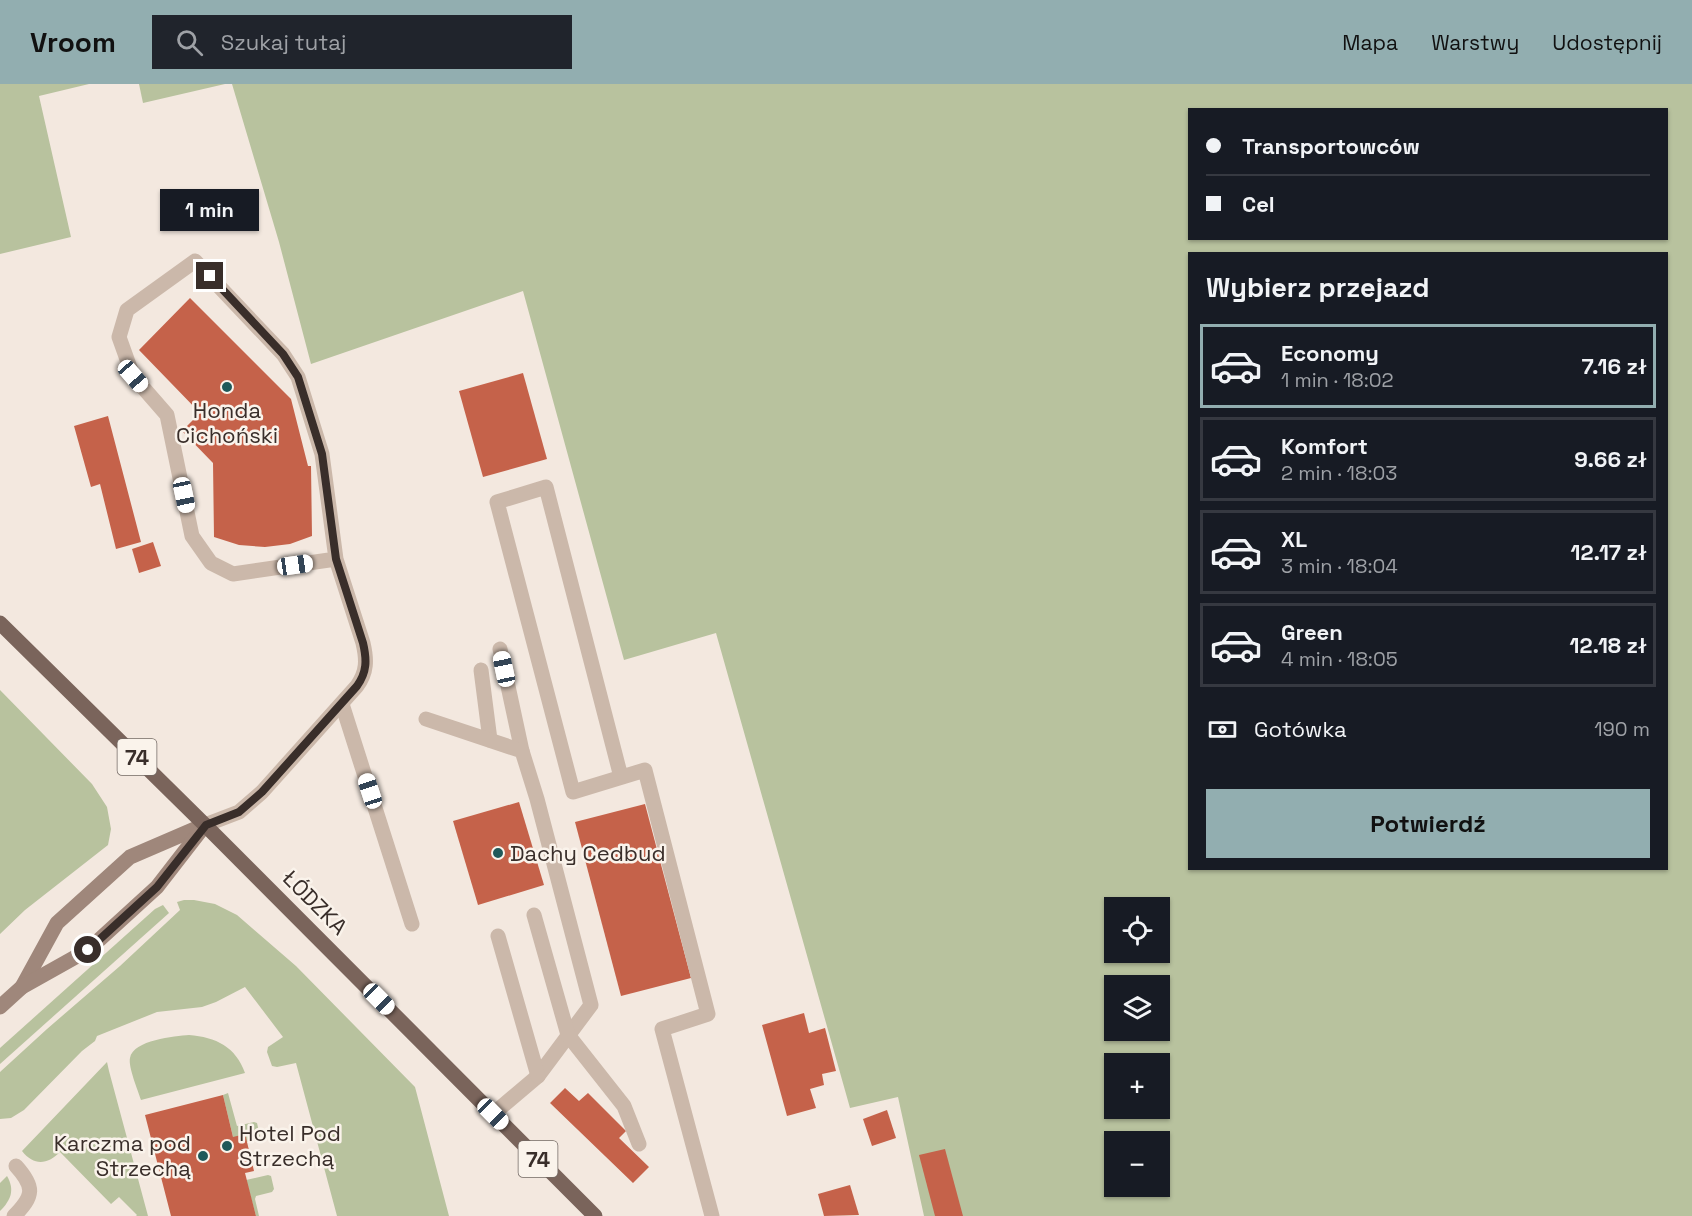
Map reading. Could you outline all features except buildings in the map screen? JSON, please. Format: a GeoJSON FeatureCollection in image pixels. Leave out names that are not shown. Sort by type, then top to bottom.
{"type":"FeatureCollection","features":[{"type":"Feature","properties":{"kind":"main road","name":"ŁÓDZKA"},"geometry":{"type":"LineString","coordinates":[[0,623],[206,825],[595,1216]]}},
{"type":"Feature","properties":{"kind":"street"},"geometry":{"type":"LineString","coordinates":[[22,987],[57,923],[130,857],[206,825]]}},
{"type":"Feature","properties":{"kind":"street"},"geometry":{"type":"LineString","coordinates":[[0,1007],[22,987],[88,950],[157,887],[206,825]]}},
{"type":"Feature","properties":{"kind":"lane"},"geometry":{"type":"LineString","coordinates":[[206,825],[239,812],[262,792],[342,704],[363,677],[366,654],[336,559],[322,454],[298,377],[283,354],[195,261],[127,310],[119,337],[133,376],[167,415],[192,536],[211,563],[233,574],[336,559]]}},
{"type":"Feature","properties":{"kind":"lane"},"geometry":{"type":"LineString","coordinates":[[621,777],[546,487],[497,502],[573,792],[645,770],[708,1014],[662,1029],[712,1216]]}},
{"type":"Feature","properties":{"kind":"lane"},"geometry":{"type":"LineString","coordinates":[[493,1114],[538,1076],[591,1005],[537,799],[522,752],[500,649]]}},
{"type":"Feature","properties":{"kind":"lane"},"geometry":{"type":"LineString","coordinates":[[481,670],[490,740]]}},
{"type":"Feature","properties":{"kind":"lane"},"geometry":{"type":"LineString","coordinates":[[342,704],[412,924]]}},
{"type":"Feature","properties":{"kind":"lane"},"geometry":{"type":"LineString","coordinates":[[426,719],[522,752]]}},
{"type":"Feature","properties":{"kind":"lane"},"geometry":{"type":"LineString","coordinates":[[534,915],[568,1035],[624,1106],[639,1144]]}},
{"type":"Feature","properties":{"kind":"lane"},"geometry":{"type":"LineString","coordinates":[[498,936],[538,1076]]}},
{"type":"Feature","properties":{"kind":"lane"},"geometry":{"type":"LineString","coordinates":[[14,1216],[25,1206],[30,1184],[16,1166]]}},
{"type":"Feature","properties":{"kind":"green space"},"geometry":{"type":"Polygon","coordinates":[[[0,84],[89,84],[39,96],[71,237],[0,254],[0,84]]]}},
{"type":"Feature","properties":{"kind":"green space"},"geometry":{"type":"Polygon","coordinates":[[[139,84],[225,84],[143,103],[139,84]]]}},
{"type":"Feature","properties":{"kind":"green space"},"geometry":{"type":"Polygon","coordinates":[[[232,84],[1692,84],[1692,1216],[924,1216],[898,1097],[850,1108],[716,633],[624,660],[523,291],[311,364],[279,242],[232,84]]]}},
{"type":"Feature","properties":{"kind":"green space"},"geometry":{"type":"Polygon","coordinates":[[[0,690],[92,784],[107,807],[111,829],[108,845],[25,910],[0,934],[0,690]]]}},
{"type":"Feature","properties":{"kind":"green space"},"geometry":{"type":"Polygon","coordinates":[[[184,900],[215,904],[237,915],[296,966],[415,1087],[449,1216],[337,1216],[296,1063],[272,1066],[267,1052],[268,1047],[283,1037],[245,987],[202,1007],[157,1012],[97,1036],[95,1041],[82,1051],[24,1110],[11,1118],[0,1119],[0,1072],[180,910],[177,902],[184,900]]]}},
{"type":"Feature","properties":{"kind":"green space"},"geometry":{"type":"Polygon","coordinates":[[[163,905],[169,913],[0,1064],[0,1048],[155,909],[163,905]]]}},
{"type":"Feature","properties":{"kind":"green space"},"geometry":{"type":"Polygon","coordinates":[[[189,1035],[208,1038],[224,1045],[236,1056],[245,1073],[141,1100],[130,1067],[133,1052],[155,1040],[189,1035]]]}},
{"type":"Feature","properties":{"kind":"green space"},"geometry":{"type":"Polygon","coordinates":[[[107,1062],[148,1216],[136,1216],[119,1197],[111,1204],[60,1152],[41,1162],[31,1159],[22,1151],[107,1062]]]}},
{"type":"Feature","properties":{"kind":"green space"},"geometry":{"type":"Polygon","coordinates":[[[228,1093],[237,1126],[257,1123],[260,1136],[257,1140],[247,1142],[233,1137],[223,1095],[228,1093]]]}},
{"type":"Feature","properties":{"kind":"green space"},"geometry":{"type":"Polygon","coordinates":[[[7,1176],[11,1186],[11,1195],[0,1211],[0,1183],[7,1176]]]}},
{"type":"Feature","properties":{"kind":"green space"},"geometry":{"type":"Polygon","coordinates":[[[271,1176],[274,1189],[272,1192],[256,1196],[259,1216],[256,1216],[246,1180],[271,1176]]]}},
{"type":"Feature","properties":{"kind":"place","name":"Honda Cichoński"},"geometry":{"type":"Point","coordinates":[227,387]}},
{"type":"Feature","properties":{"kind":"place","name":"Dachy Cedbud"},"geometry":{"type":"Point","coordinates":[498,853]}},
{"type":"Feature","properties":{"kind":"place","name":"Hotel Pod Strzechą"},"geometry":{"type":"Point","coordinates":[227,1146]}},
{"type":"Feature","properties":{"kind":"place","name":"Karczma pod Strzechą"},"geometry":{"type":"Point","coordinates":[203,1156]}},
{"type":"Feature","properties":{"kind":"route"},"geometry":{"type":"LineString","coordinates":[[88,950],[157,887],[206,825],[239,812],[262,792],[357,686],[366,666],[363,643],[336,559],[322,454],[298,377],[283,354],[210,276]]}}]}
